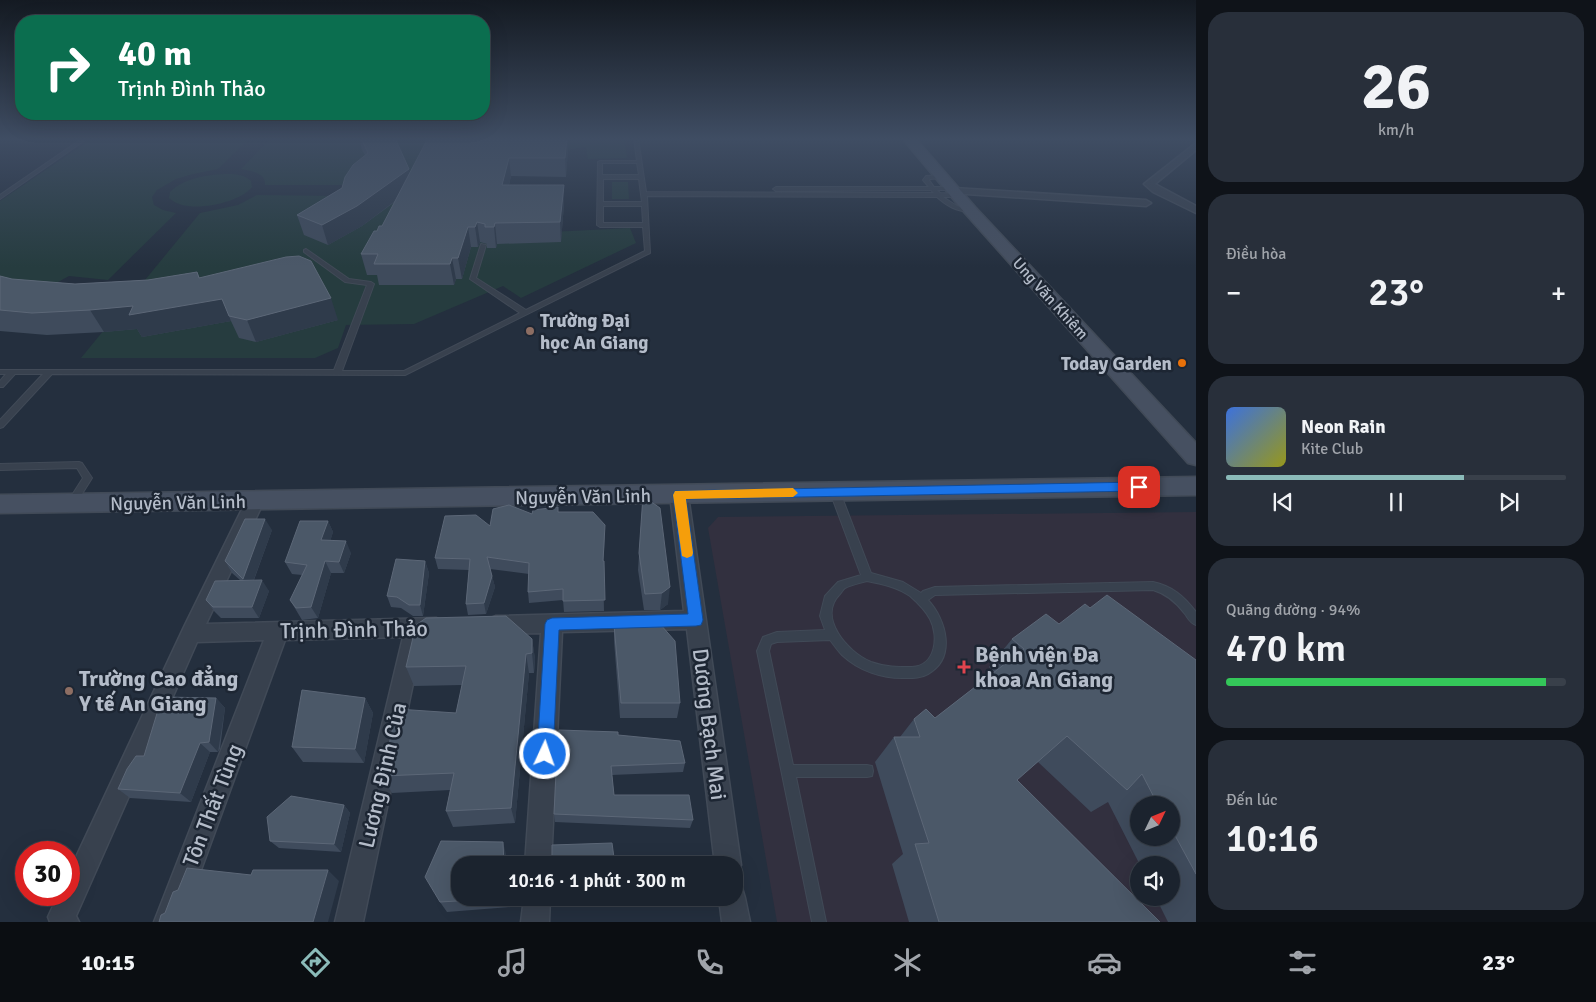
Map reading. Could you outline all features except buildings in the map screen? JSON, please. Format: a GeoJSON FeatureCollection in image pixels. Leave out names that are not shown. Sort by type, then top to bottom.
{"type":"FeatureCollection","features":[{"type":"Feature","properties":{"kind":"street","name":"Ung Văn Khiêm"},"geometry":{"type":"LineString","coordinates":[[940,181],[946,189],[970,210],[1196,457]]}},
{"type":"Feature","properties":{"kind":"street"},"geometry":{"type":"LineString","coordinates":[[1153,181],[1149,184],[1156,190],[1196,210]]}},
{"type":"Feature","properties":{"kind":"street"},"geometry":{"type":"LineString","coordinates":[[946,189],[1146,203]]}},
{"type":"Feature","properties":{"kind":"street","name":"Nguyễn Văn Linh"},"geometry":{"type":"LineString","coordinates":[[0,504],[1196,486]]}},
{"type":"Feature","properties":{"kind":"street","name":"Dương Bạch Mai"},"geometry":{"type":"LineString","coordinates":[[679,495],[727,856]]}},
{"type":"Feature","properties":{"kind":"street"},"geometry":{"type":"LineString","coordinates":[[65,922],[62,917],[191,633],[255,501]]}},
{"type":"Feature","properties":{"kind":"street","name":"Trịnh Đình Thảo"},"geometry":{"type":"LineString","coordinates":[[191,633],[696,620]]}},
{"type":"Feature","properties":{"kind":"street"},"geometry":{"type":"LineString","coordinates":[[539,856],[552,624]]}},
{"type":"Feature","properties":{"kind":"street","name":"Lương Định Của"},"geometry":{"type":"LineString","coordinates":[[349,922],[415,628]]}},
{"type":"Feature","properties":{"kind":"street","name":"Tôn Thất Tùng"},"geometry":{"type":"LineString","coordinates":[[168,922],[278,631]]}},
{"type":"Feature","properties":{"kind":"street"},"geometry":{"type":"LineString","coordinates":[[535,922],[536,906]]}},
{"type":"Feature","properties":{"kind":"street"},"geometry":{"type":"LineString","coordinates":[[733,906],[736,922]]}},
{"type":"Feature","properties":{"kind":"lane"},"geometry":{"type":"LineString","coordinates":[[0,197],[23,181]]}},
{"type":"Feature","properties":{"kind":"lane"},"geometry":{"type":"LineString","coordinates":[[600,181],[600,225],[646,225]]}},
{"type":"Feature","properties":{"kind":"lane"},"geometry":{"type":"LineString","coordinates":[[0,372],[405,373],[648,252],[643,181]]}},
{"type":"Feature","properties":{"kind":"lane"},"geometry":{"type":"LineString","coordinates":[[644,192],[946,189]]}},
{"type":"Feature","properties":{"kind":"lane"},"geometry":{"type":"LineString","coordinates":[[644,192],[946,189]]}},
{"type":"Feature","properties":{"kind":"lane"},"geometry":{"type":"LineString","coordinates":[[600,204],[645,204]]}},
{"type":"Feature","properties":{"kind":"lane"},"geometry":{"type":"LineString","coordinates":[[483,245],[473,280],[525,313]]}},
{"type":"Feature","properties":{"kind":"lane"},"geometry":{"type":"LineString","coordinates":[[306,251],[347,281],[371,284],[337,373]]}},
{"type":"Feature","properties":{"kind":"lane"},"geometry":{"type":"LineString","coordinates":[[0,385],[13,372]]}},
{"type":"Feature","properties":{"kind":"lane"},"geometry":{"type":"LineString","coordinates":[[0,425],[50,372]]}},
{"type":"Feature","properties":{"kind":"lane"},"geometry":{"type":"LineString","coordinates":[[0,467],[79,466],[88,478],[72,503]]}},
{"type":"Feature","properties":{"kind":"lane"},"geometry":{"type":"LineString","coordinates":[[835,492],[867,578]]}},
{"type":"Feature","properties":{"kind":"lane"},"geometry":{"type":"LineString","coordinates":[[867,578],[886,580],[904,588],[921,600],[934,614],[941,631],[941,648],[935,662],[922,671],[903,675],[882,673],[862,664],[845,651],[832,635],[826,620],[826,606],[831,594],[840,585],[852,579],[867,578]]}},
{"type":"Feature","properties":{"kind":"lane"},"geometry":{"type":"LineString","coordinates":[[921,600],[927,594],[934,591],[1153,586],[1161,587],[1178,598],[1196,620]]}},
{"type":"Feature","properties":{"kind":"lane"},"geometry":{"type":"LineString","coordinates":[[819,922],[763,651],[768,641],[776,637],[832,635]]}},
{"type":"Feature","properties":{"kind":"lane"},"geometry":{"type":"LineString","coordinates":[[788,771],[867,771]]}},
{"type":"Feature","properties":{"kind":"shaded area","name":"Bệnh viện Đa khoa An Giang"},"geometry":{"type":"Polygon","coordinates":[[[1196,512],[1196,922],[777,922],[708,528],[718,517],[1196,512]]]}},
{"type":"Feature","properties":{"kind":"green space"},"geometry":{"type":"Polygon","coordinates":[[[29,181],[172,181],[157,190],[152,197],[154,205],[163,210],[176,213],[108,280],[69,276],[0,314],[0,201],[29,181]]]}},
{"type":"Feature","properties":{"kind":"green space"},"geometry":{"type":"Polygon","coordinates":[[[187,181],[251,181],[252,187],[236,198],[224,202],[212,205],[187,206],[169,198],[170,192],[187,181]]]}},
{"type":"Feature","properties":{"kind":"green space"},"geometry":{"type":"Polygon","coordinates":[[[265,181],[456,181],[551,232],[630,228],[636,243],[521,298],[503,286],[414,324],[346,325],[338,348],[315,358],[81,358],[200,213],[238,205],[257,195],[341,196],[336,207],[418,202],[381,201],[350,185],[265,185],[265,181]]]}},
{"type":"Feature","properties":{"kind":"green space"},"geometry":{"type":"Polygon","coordinates":[[[612,182],[628,182],[629,199],[612,199],[612,182]]]}},
{"type":"Feature","properties":{"kind":"slow traffic"},"geometry":{"type":"LineString","coordinates":[[687,553],[679,495],[793,493]]}},
{"type":"Feature","properties":{"kind":"place","name":"Trường Đại học An Giang"},"geometry":{"type":"Point","coordinates":[530,331]}},
{"type":"Feature","properties":{"kind":"place","name":"Today Garden"},"geometry":{"type":"Point","coordinates":[1182,363]}},
{"type":"Feature","properties":{"kind":"place","name":"Bệnh viện Đa khoa An Giang"},"geometry":{"type":"Point","coordinates":[964,667]}},
{"type":"Feature","properties":{"kind":"place","name":"Trường Cao đẳng Y tế An Giang"},"geometry":{"type":"Point","coordinates":[69,691]}},
{"type":"Feature","properties":{"kind":"route"},"geometry":{"type":"LineString","coordinates":[[545,754],[552,624],[696,620],[679,495],[1139,487]]}}]}
